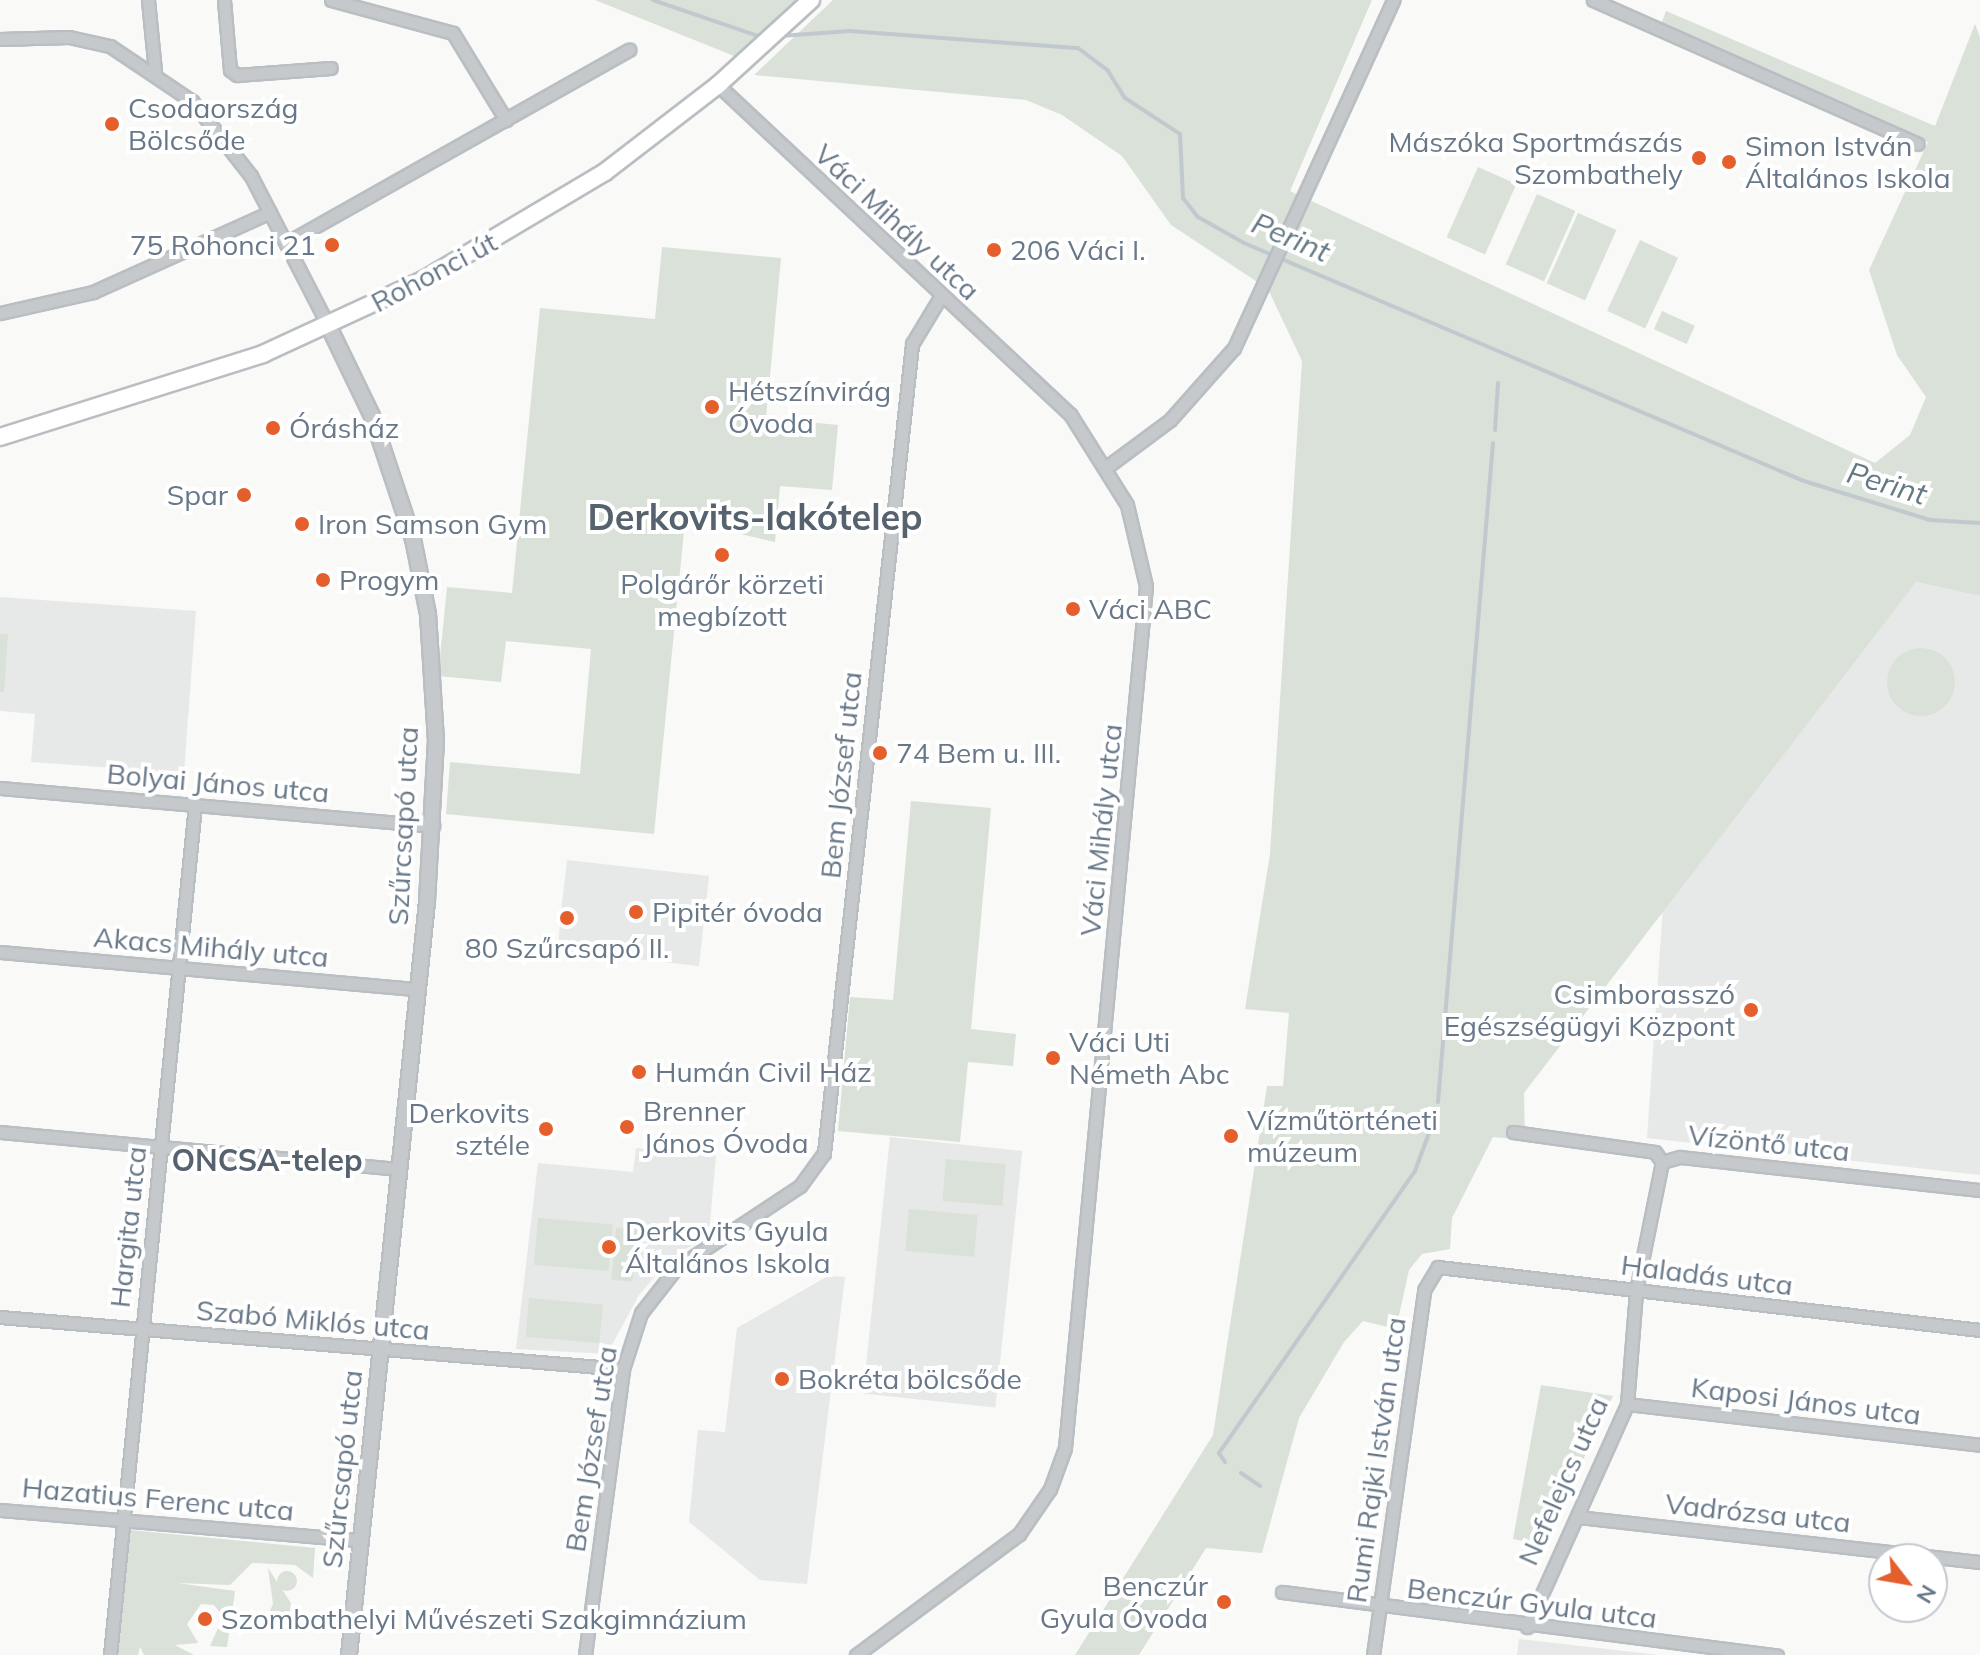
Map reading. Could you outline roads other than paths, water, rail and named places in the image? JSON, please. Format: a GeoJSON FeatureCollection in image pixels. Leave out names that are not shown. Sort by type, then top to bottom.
{"type":"FeatureCollection","features":[{"type":"Feature","properties":{"kind":"main road","name":"Rohonci út"},"geometry":{"type":"LineString","coordinates":[[0,437],[153,394],[329,327],[550,208],[718,85],[807,3]]}},
{"type":"Feature","properties":{"kind":"street"},"geometry":{"type":"LineString","coordinates":[[148,0],[155,72]]}},
{"type":"Feature","properties":{"kind":"street"},"geometry":{"type":"LineString","coordinates":[[224,0],[230,70],[237,75],[331,68]]}},
{"type":"Feature","properties":{"kind":"street"},"geometry":{"type":"LineString","coordinates":[[331,0],[453,33],[506,120]]}},
{"type":"Feature","properties":{"kind":"street"},"geometry":{"type":"LineString","coordinates":[[1108,466],[1170,420],[1216,372],[1275,269],[1393,0]]}},
{"type":"Feature","properties":{"kind":"street"},"geometry":{"type":"LineString","coordinates":[[1593,0],[1918,144]]}},
{"type":"Feature","properties":{"kind":"street","name":"Szűrcsapó utca"},"geometry":{"type":"LineString","coordinates":[[0,39],[69,37],[110,46],[155,72],[213,123],[270,212],[329,327],[388,456],[423,584],[435,699],[433,826],[349,1655]]}},
{"type":"Feature","properties":{"kind":"street"},"geometry":{"type":"LineString","coordinates":[[286,243],[629,50]]}},
{"type":"Feature","properties":{"kind":"street","name":"Váci Mihály utca"},"geometry":{"type":"LineString","coordinates":[[718,85],[1070,414],[1108,466],[1140,546],[1147,615],[1069,1427],[1050,1489],[1019,1534],[856,1655]]}},
{"type":"Feature","properties":{"kind":"street"},"geometry":{"type":"LineString","coordinates":[[0,313],[93,292],[270,212]]}},
{"type":"Feature","properties":{"kind":"street","name":"Bem József utca"},"geometry":{"type":"LineString","coordinates":[[585,1655],[623,1369],[641,1313],[661,1283],[800,1186],[824,1153],[912,344],[941,296]]}},
{"type":"Feature","properties":{"kind":"street","name":"Bolyai János utca"},"geometry":{"type":"LineString","coordinates":[[0,788],[433,826]]}},
{"type":"Feature","properties":{"kind":"street","name":"Hargita utca"},"geometry":{"type":"LineString","coordinates":[[110,1655],[195,805]]}},
{"type":"Feature","properties":{"kind":"street","name":"Akacs Mihály utca"},"geometry":{"type":"LineString","coordinates":[[0,952],[417,989]]}},
{"type":"Feature","properties":{"kind":"street"},"geometry":{"type":"LineString","coordinates":[[0,1132],[397,1169]]}},
{"type":"Feature","properties":{"kind":"street","name":"Vízöntő utca"},"geometry":{"type":"LineString","coordinates":[[1513,1132],[1655,1152],[1662,1162],[1680,1157],[1980,1190]]}},
{"type":"Feature","properties":{"kind":"street","name":"Nefelejcs utca"},"geometry":{"type":"LineString","coordinates":[[1527,1627],[1627,1404],[1636,1291],[1662,1162]]}},
{"type":"Feature","properties":{"kind":"street","name":"Haladás utca"},"geometry":{"type":"LineString","coordinates":[[1431,1272],[1446,1266],[1980,1330]]}},
{"type":"Feature","properties":{"kind":"street","name":"Rumi Rajki István utca"},"geometry":{"type":"LineString","coordinates":[[1373,1655],[1431,1272]]}},
{"type":"Feature","properties":{"kind":"street","name":"Szabó Miklós utca"},"geometry":{"type":"LineString","coordinates":[[0,1317],[623,1369]]}},
{"type":"Feature","properties":{"kind":"street","name":"Kaposi János utca"},"geometry":{"type":"LineString","coordinates":[[1627,1404],[1980,1445]]}},
{"type":"Feature","properties":{"kind":"street","name":"Hazatius Ferenc utca"},"geometry":{"type":"LineString","coordinates":[[0,1510],[361,1540]]}},
{"type":"Feature","properties":{"kind":"street","name":"Vadrózsa utca"},"geometry":{"type":"LineString","coordinates":[[1578,1517],[1980,1562]]}},
{"type":"Feature","properties":{"kind":"street","name":"Benczúr Gyula utca"},"geometry":{"type":"LineString","coordinates":[[1282,1592],[1379,1609],[1777,1655]]}},
{"type":"Feature","properties":{"kind":"waterway","name":"Perint"},"geometry":{"type":"LineString","coordinates":[[653,0],[764,38]]}},
{"type":"Feature","properties":{"kind":"waterway","name":"Perint"},"geometry":{"type":"LineString","coordinates":[[780,36],[850,31],[1078,48],[1108,71],[1125,98],[1180,134],[1183,198],[1198,217],[1244,243],[1804,481],[1930,520],[1980,523]]}},
{"type":"Feature","properties":{"kind":"waterway"},"geometry":{"type":"LineString","coordinates":[[1495,430],[1498,383]]}},
{"type":"Feature","properties":{"kind":"waterway"},"geometry":{"type":"LineString","coordinates":[[1438,1102],[1493,443]]}},
{"type":"Feature","properties":{"kind":"waterway"},"geometry":{"type":"LineString","coordinates":[[1225,1462],[1219,1453],[1415,1171],[1433,1122]]}},
{"type":"Feature","properties":{"kind":"waterway"},"geometry":{"type":"LineString","coordinates":[[1241,1473],[1260,1486]]}},
{"type":"Feature","properties":{"kind":"place","name":"Csodaország Bölcsőde"},"geometry":{"type":"Point","coordinates":[112,124]}},
{"type":"Feature","properties":{"kind":"place","name":"Mászóka Sportmászás Szombathely"},"geometry":{"type":"Point","coordinates":[1699,158]}},
{"type":"Feature","properties":{"kind":"place","name":"Simon István Általános Iskola"},"geometry":{"type":"Point","coordinates":[1729,162]}},
{"type":"Feature","properties":{"kind":"place","name":"75 Rohonci 21"},"geometry":{"type":"Point","coordinates":[332,245]}},
{"type":"Feature","properties":{"kind":"place","name":"206 Váci I."},"geometry":{"type":"Point","coordinates":[994,250]}},
{"type":"Feature","properties":{"kind":"place","name":"Hétszínvirág Óvoda"},"geometry":{"type":"Point","coordinates":[712,407]}},
{"type":"Feature","properties":{"kind":"place","name":"Órásház"},"geometry":{"type":"Point","coordinates":[273,428]}},
{"type":"Feature","properties":{"kind":"place","name":"Spar"},"geometry":{"type":"Point","coordinates":[244,495]}},
{"type":"Feature","properties":{"kind":"place","name":"Iron Samson Gym"},"geometry":{"type":"Point","coordinates":[302,524]}},
{"type":"Feature","properties":{"kind":"place","name":"Polgárőr körzeti megbízott"},"geometry":{"type":"Point","coordinates":[722,555]}},
{"type":"Feature","properties":{"kind":"place","name":"Progym"},"geometry":{"type":"Point","coordinates":[323,580]}},
{"type":"Feature","properties":{"kind":"place","name":"Váci ABC"},"geometry":{"type":"Point","coordinates":[1073,609]}},
{"type":"Feature","properties":{"kind":"place","name":"74 Bem u. III."},"geometry":{"type":"Point","coordinates":[880,753]}},
{"type":"Feature","properties":{"kind":"place","name":"Pipitér óvoda"},"geometry":{"type":"Point","coordinates":[636,912]}},
{"type":"Feature","properties":{"kind":"place","name":"80 Szűrcsapó II."},"geometry":{"type":"Point","coordinates":[567,918]}},
{"type":"Feature","properties":{"kind":"place","name":"Csimborasszó Egészségügyi Központ"},"geometry":{"type":"Point","coordinates":[1751,1010]}},
{"type":"Feature","properties":{"kind":"place","name":"Váci Uti Németh Abc"},"geometry":{"type":"Point","coordinates":[1053,1058]}},
{"type":"Feature","properties":{"kind":"place","name":"Humán Civil Ház"},"geometry":{"type":"Point","coordinates":[639,1072]}},
{"type":"Feature","properties":{"kind":"place","name":"Brenner János Óvoda"},"geometry":{"type":"Point","coordinates":[627,1127]}},
{"type":"Feature","properties":{"kind":"place","name":"Derkovits sztéle"},"geometry":{"type":"Point","coordinates":[546,1129]}},
{"type":"Feature","properties":{"kind":"place","name":"Vízműtörténeti múzeum"},"geometry":{"type":"Point","coordinates":[1231,1136]}},
{"type":"Feature","properties":{"kind":"place","name":"Derkovits Gyula Általános Iskola"},"geometry":{"type":"Point","coordinates":[609,1247]}},
{"type":"Feature","properties":{"kind":"place","name":"Bokréta bölcsőde"},"geometry":{"type":"Point","coordinates":[782,1379]}},
{"type":"Feature","properties":{"kind":"place","name":"Benczúr Gyula Óvoda"},"geometry":{"type":"Point","coordinates":[1224,1602]}},
{"type":"Feature","properties":{"kind":"place","name":"Szombathelyi Művészeti Szakgimnázium"},"geometry":{"type":"Point","coordinates":[205,1619]}},
{"type":"Feature","properties":{"kind":"district","name":"Derkovits-lakótelep"},"geometry":{"type":"Point","coordinates":[755,517]}},
{"type":"Feature","properties":{"kind":"district","name":"ONCSA-telep"},"geometry":{"type":"Point","coordinates":[267,1160]}}]}
